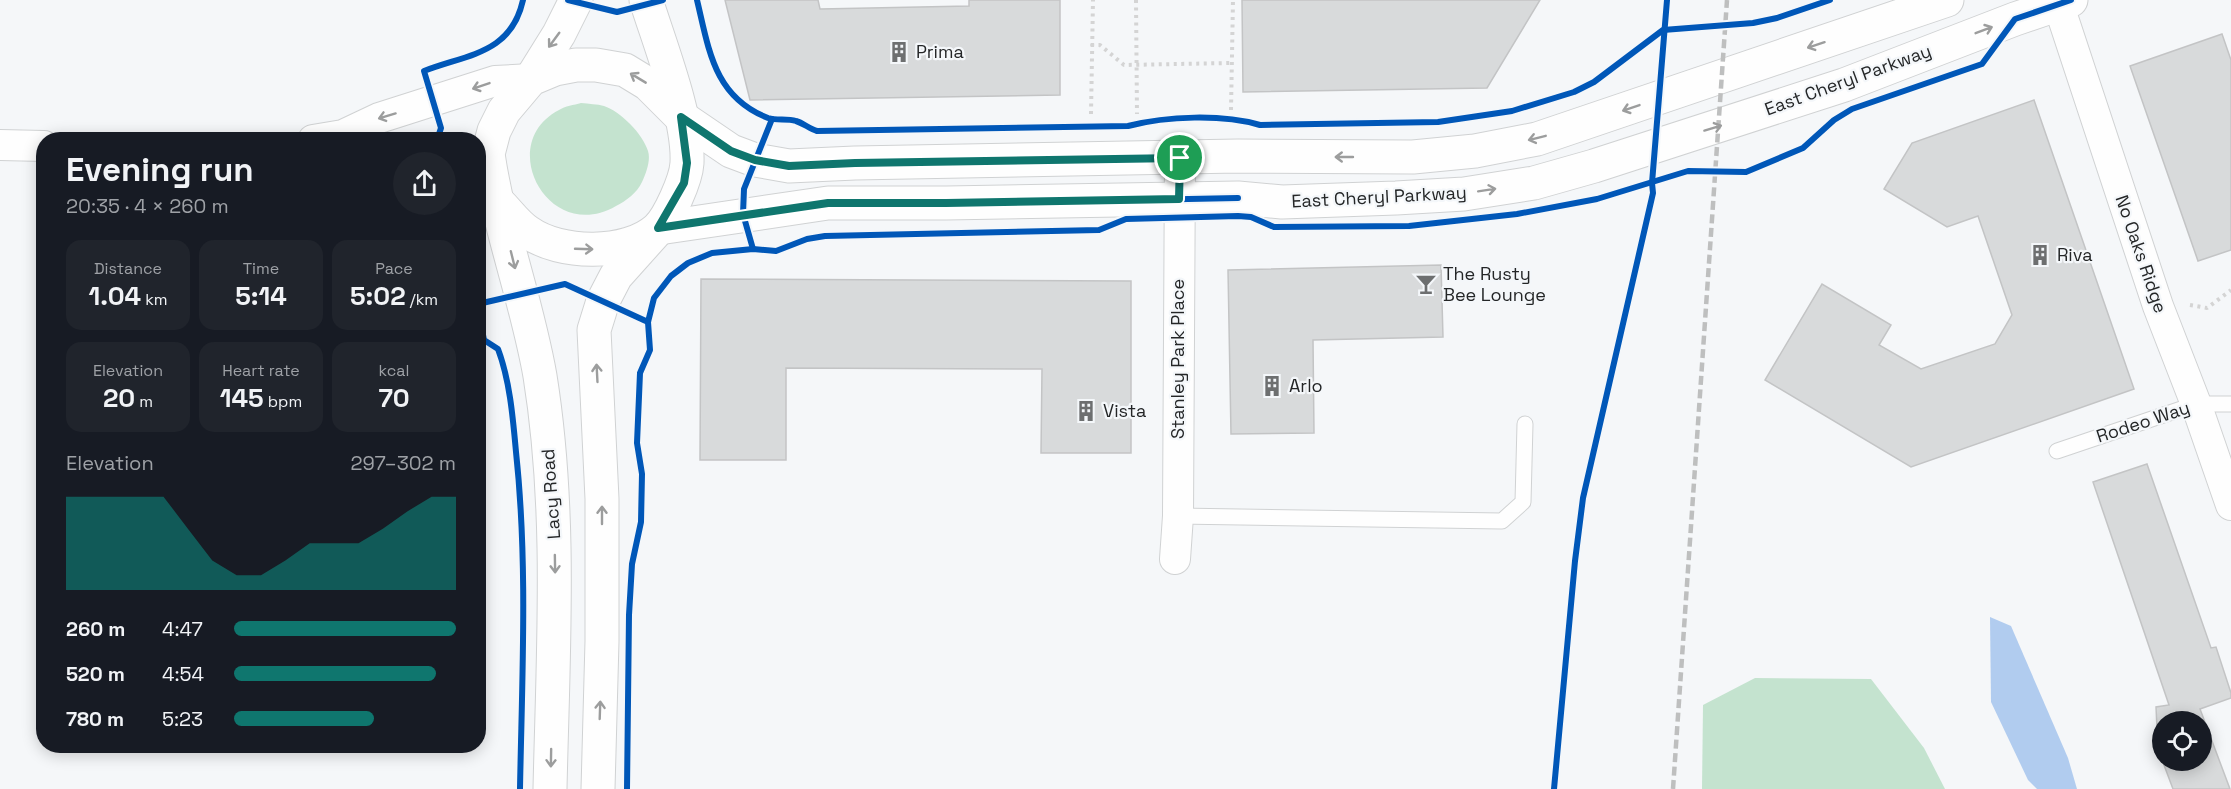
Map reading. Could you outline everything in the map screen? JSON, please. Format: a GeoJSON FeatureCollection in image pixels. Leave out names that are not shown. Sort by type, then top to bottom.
{"type":"FeatureCollection","features":[{"type":"Feature","properties":{"kind":"street"},"geometry":{"type":"LineString","coordinates":[[576,0],[559,34],[531,79],[504,111],[494,131],[488,154],[489,194],[528,232],[559,246],[584,250],[620,245],[642,239],[658,228]]}},
{"type":"Feature","properties":{"kind":"street"},"geometry":{"type":"LineString","coordinates":[[598,789],[602,499],[594,330],[603,301],[616,276],[658,228],[684,183],[687,163],[681,117],[646,0]]}},
{"type":"Feature","properties":{"kind":"street"},"geometry":{"type":"LineString","coordinates":[[357,132],[380,118],[495,81],[531,79],[555,69],[576,65],[596,65],[625,70],[648,84],[681,117],[731,151],[755,160],[789,166],[1180,158],[1413,157],[1475,151],[1537,139],[1947,0]]}},
{"type":"Feature","properties":{"kind":"street","name":"East Cheryl Parkway"},"geometry":{"type":"LineString","coordinates":[[658,228],[828,203],[1238,198],[1282,202],[1464,194],[1534,183],[1594,166],[1844,85],[2062,1]]}},
{"type":"Feature","properties":{"kind":"street","name":"No Oaks Ridge"},"geometry":{"type":"LineString","coordinates":[[2062,1],[2158,306],[2196,404],[2231,505]]}},
{"type":"Feature","properties":{"kind":"street"},"geometry":{"type":"LineString","coordinates":[[0,145],[36,146]]}},
{"type":"Feature","properties":{"kind":"street","name":"Stanley Park Place"},"geometry":{"type":"LineString","coordinates":[[1175,559],[1178,516],[1180,158]]}},
{"type":"Feature","properties":{"kind":"street","name":"Lacy Road"},"geometry":{"type":"LineString","coordinates":[[489,194],[539,374],[551,471],[556,621],[550,789]]}},
{"type":"Feature","properties":{"kind":"lane","name":"Rodeo Way"},"geometry":{"type":"LineString","coordinates":[[2057,451],[2196,404],[2231,404]]}},
{"type":"Feature","properties":{"kind":"lane"},"geometry":{"type":"LineString","coordinates":[[1178,516],[1502,521],[1523,502],[1525,424]]}},
{"type":"Feature","properties":{"kind":"path"},"geometry":{"type":"LineString","coordinates":[[1091,114],[1093,0]]}},
{"type":"Feature","properties":{"kind":"path"},"geometry":{"type":"LineString","coordinates":[[1136,0],[1137,114]]}},
{"type":"Feature","properties":{"kind":"path"},"geometry":{"type":"LineString","coordinates":[[1231,110],[1233,0]]}},
{"type":"Feature","properties":{"kind":"path"},"geometry":{"type":"LineString","coordinates":[[1091,45],[1100,45],[1124,65],[1231,63]]}},
{"type":"Feature","properties":{"kind":"path"},"geometry":{"type":"LineString","coordinates":[[2183,304],[2207,308],[2231,290]]}},
{"type":"Feature","properties":{"kind":"green space"},"geometry":{"type":"Polygon","coordinates":[[[581,103],[604,106],[624,118],[641,138],[649,155],[645,175],[634,193],[616,206],[592,214],[570,212],[551,202],[538,185],[531,166],[531,145],[540,125],[561,109],[581,103]]]}},
{"type":"Feature","properties":{"kind":"green space"},"geometry":{"type":"Polygon","coordinates":[[[1755,678],[1871,679],[1924,748],[1945,789],[1702,789],[1703,705],[1755,678]]]}},
{"type":"Feature","properties":{"kind":"water"},"geometry":{"type":"Polygon","coordinates":[[[1990,617],[2011,626],[2068,758],[2077,789],[2037,789],[2028,780],[1991,702],[1990,617]]]}},
{"type":"Feature","properties":{"kind":"building","name":"Prima"},"geometry":{"type":"Polygon","coordinates":[[[725,0],[818,0],[820,9],[969,6],[969,0],[1060,0],[1060,95],[750,100],[725,0]]]}},
{"type":"Feature","properties":{"kind":"building"},"geometry":{"type":"Polygon","coordinates":[[[1242,0],[1540,0],[1487,88],[1243,92],[1242,0]]]}},
{"type":"Feature","properties":{"kind":"building"},"geometry":{"type":"Polygon","coordinates":[[[2222,34],[2231,60],[2231,250],[2198,261],[2130,66],[2222,34]]]}},
{"type":"Feature","properties":{"kind":"building","name":"Riva"},"geometry":{"type":"Polygon","coordinates":[[[2034,100],[2134,389],[1911,467],[1765,380],[1822,284],[1891,325],[1879,345],[1921,369],[1995,344],[2012,315],[1978,216],[1947,227],[1884,189],[1912,143],[2034,100]]]}},
{"type":"Feature","properties":{"kind":"building","name":"Arlo"},"geometry":{"type":"Polygon","coordinates":[[[1441,265],[1443,337],[1313,340],[1314,433],[1231,434],[1228,270],[1441,265]]]}},
{"type":"Feature","properties":{"kind":"building","name":"Vista"},"geometry":{"type":"Polygon","coordinates":[[[701,279],[1131,281],[1131,453],[1041,453],[1042,369],[786,368],[786,460],[700,460],[701,279]]]}},
{"type":"Feature","properties":{"kind":"building"},"geometry":{"type":"Polygon","coordinates":[[[2147,464],[2211,648],[2216,647],[2231,693],[2231,698],[2200,709],[2201,711],[2156,711],[2156,707],[2169,705],[2093,482],[2147,464]]]}},
{"type":"Feature","properties":{"kind":"building"},"geometry":{"type":"Polygon","coordinates":[[[2212,741],[2230,789],[2173,789],[2166,771],[2212,771],[2212,741]]]}},
{"type":"Feature","properties":{"kind":"railway"},"geometry":{"type":"LineString","coordinates":[[1673,789],[1727,0]]}},
{"type":"Feature","properties":{"kind":"cycle path"},"geometry":{"type":"LineString","coordinates":[[440,132],[441,128],[424,71],[471,55],[498,42],[517,18],[523,0]]}},
{"type":"Feature","properties":{"kind":"cycle path"},"geometry":{"type":"LineString","coordinates":[[568,0],[617,12],[663,0]]}},
{"type":"Feature","properties":{"kind":"cycle path"},"geometry":{"type":"LineString","coordinates":[[697,0],[710,54],[725,85],[736,98],[750,109],[768,118],[796,121],[817,131],[1128,126],[1177,118],[1229,119],[1260,125],[1438,122],[1512,111],[1574,92],[1594,82],[1663,30],[1753,23],[1777,18],[1830,0]]}},
{"type":"Feature","properties":{"kind":"cycle path"},"geometry":{"type":"LineString","coordinates":[[1554,789],[1583,498],[1653,193],[1667,0]]}},
{"type":"Feature","properties":{"kind":"cycle path"},"geometry":{"type":"LineString","coordinates":[[627,789],[629,615],[632,564],[641,522],[642,474],[637,443],[640,373],[650,350],[648,322],[654,298],[671,276],[688,263],[712,253],[753,249],[776,251],[807,239],[825,236],[1099,230],[1126,219],[1238,216],[1251,217],[1274,227],[1409,226],[1517,214],[1597,199],[1688,171],[1746,172],[1803,148],[1834,120],[1852,109],[1982,64],[2015,19],[2071,0]]}},
{"type":"Feature","properties":{"kind":"cycle path"},"geometry":{"type":"LineString","coordinates":[[753,249],[743,214],[744,189],[772,119]]}},
{"type":"Feature","properties":{"kind":"cycle path"},"geometry":{"type":"LineString","coordinates":[[1089,201],[1238,198]]}},
{"type":"Feature","properties":{"kind":"cycle path"},"geometry":{"type":"LineString","coordinates":[[486,302],[565,284],[648,322]]}},
{"type":"Feature","properties":{"kind":"cycle path"},"geometry":{"type":"LineString","coordinates":[[486,341],[498,349],[508,387],[520,494],[523,578],[520,789]]}},
{"type":"Feature","properties":{"kind":"place","name":"Prima"},"geometry":{"type":"Point","coordinates":[899,52]}},
{"type":"Feature","properties":{"kind":"place","name":"Riva"},"geometry":{"type":"Point","coordinates":[2040,255]}},
{"type":"Feature","properties":{"kind":"place","name":"The Rusty Bee Lounge"},"geometry":{"type":"Point","coordinates":[1426,284]}},
{"type":"Feature","properties":{"kind":"place","name":"Arlo"},"geometry":{"type":"Point","coordinates":[1272,386]}},
{"type":"Feature","properties":{"kind":"place","name":"Vista"},"geometry":{"type":"Point","coordinates":[1086,411]}},
{"type":"Feature","properties":{"kind":"route"},"geometry":{"type":"LineString","coordinates":[[681,117],[731,151],[755,160],[789,166],[1180,158],[1179,199],[828,203],[658,228],[684,183],[687,163],[681,117]]}}]}
